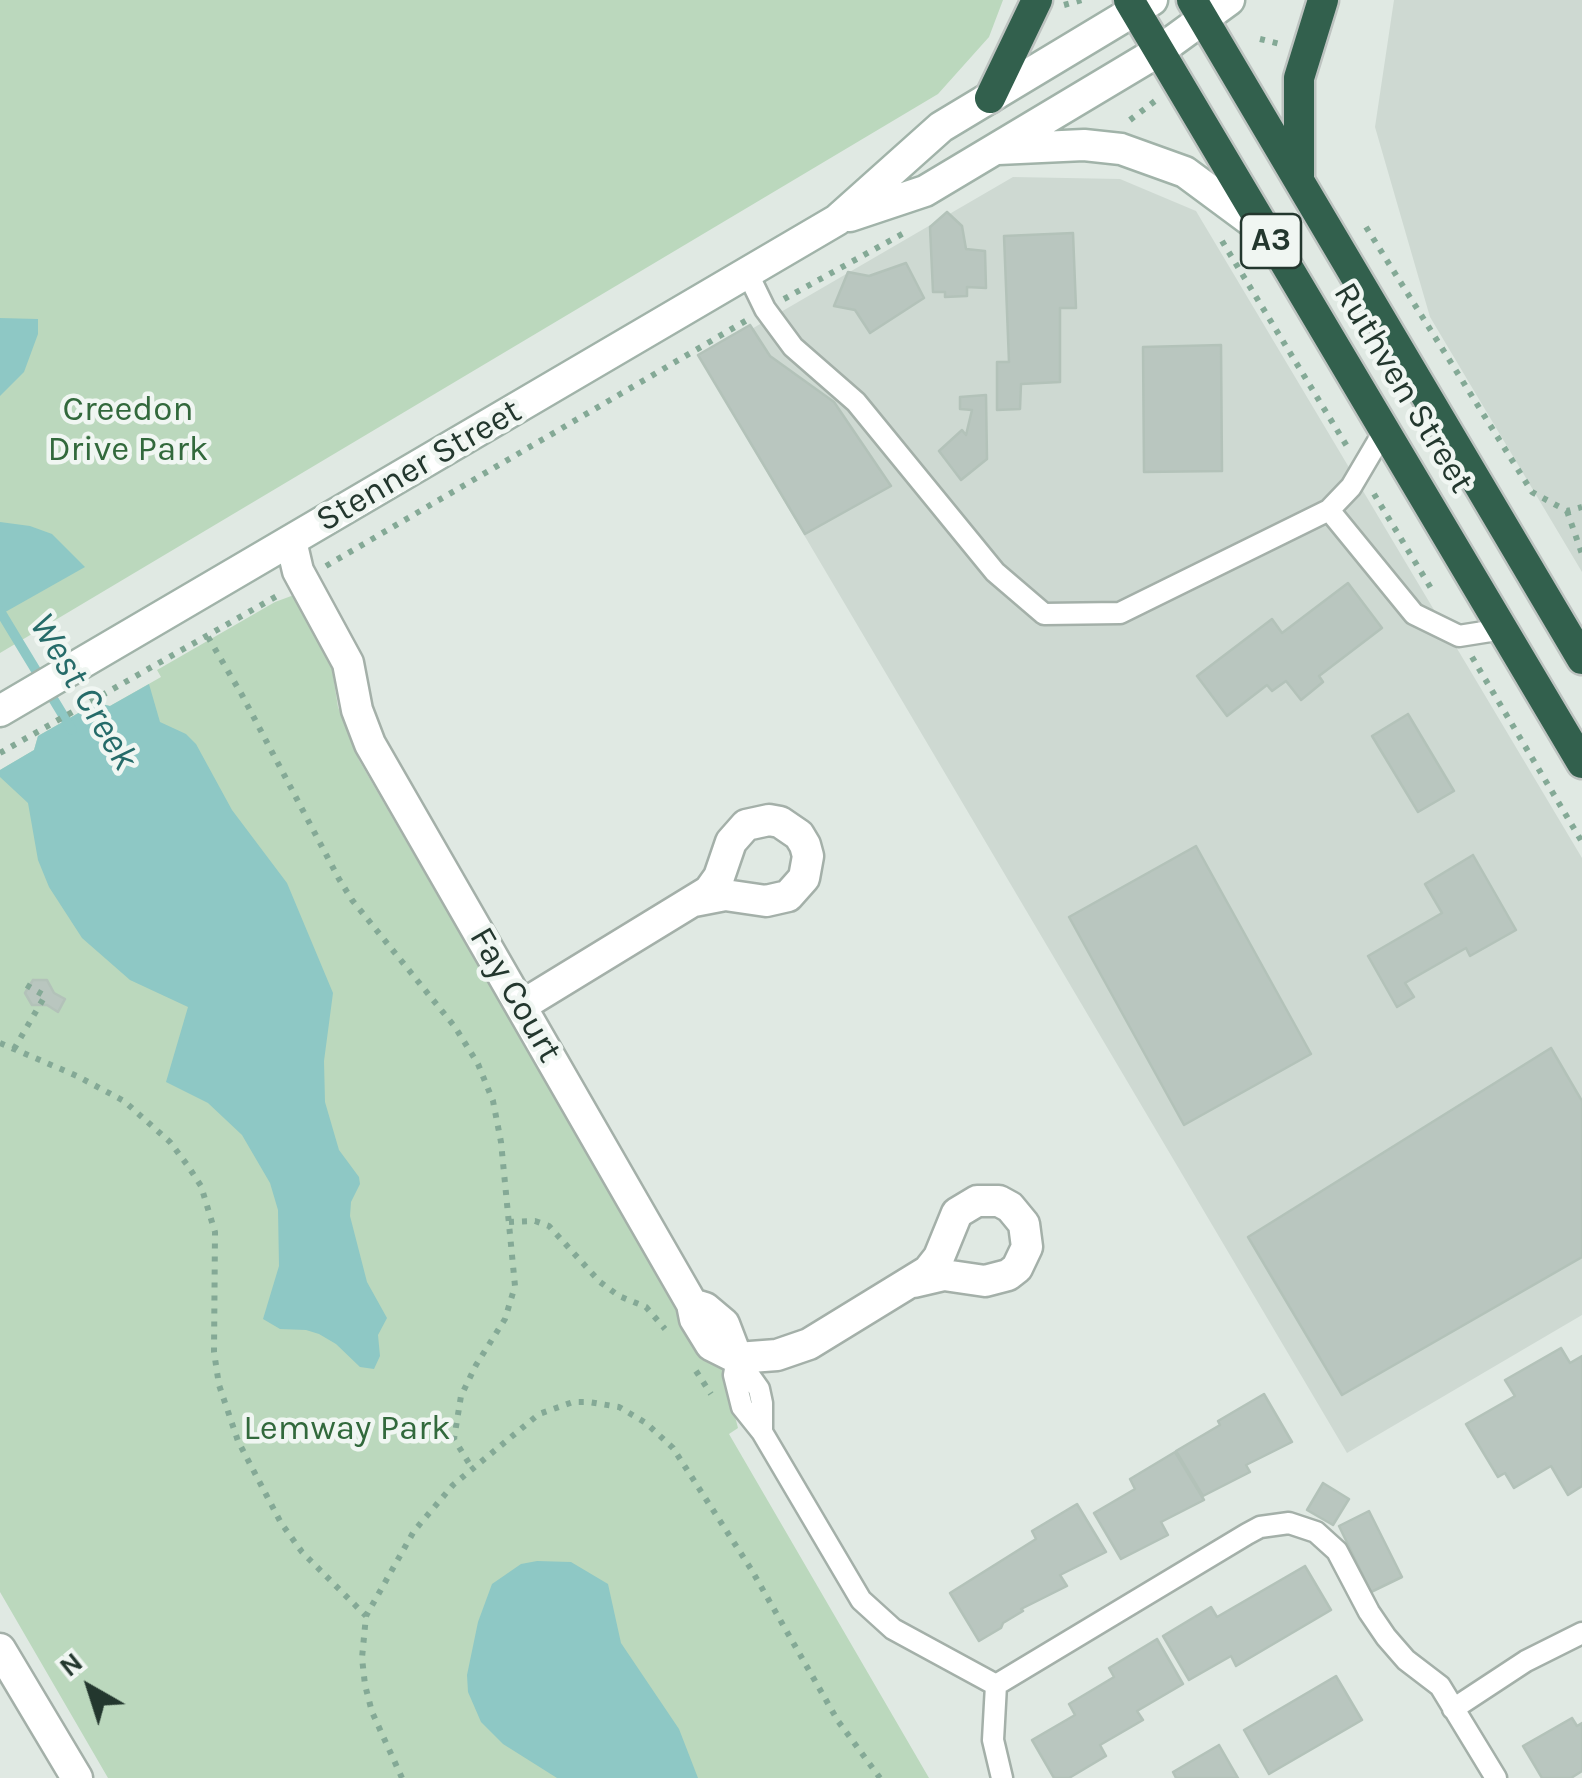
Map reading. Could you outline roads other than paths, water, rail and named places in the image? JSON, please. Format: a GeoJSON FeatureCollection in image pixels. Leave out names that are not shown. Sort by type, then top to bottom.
{"type":"FeatureCollection","features":[{"type":"Feature","properties":{"kind":"highway"},"geometry":{"type":"LineString","coordinates":[[990,98],[1037,0]]}},
{"type":"Feature","properties":{"kind":"highway"},"geometry":{"type":"LineString","coordinates":[[1299,180],[1300,78],[1323,0]]}},
{"type":"Feature","properties":{"kind":"highway","name":"Ruthven Street"},"geometry":{"type":"LineString","coordinates":[[1138,3],[1158,51],[1582,763]]}},
{"type":"Feature","properties":{"kind":"highway","name":"Ruthven Street"},"geometry":{"type":"LineString","coordinates":[[1197,8],[1582,659]]}},
{"type":"Feature","properties":{"kind":"main road","name":"Stenner Street"},"geometry":{"type":"LineString","coordinates":[[837,220],[925,191],[1158,51],[1197,8],[1229,0]]}},
{"type":"Feature","properties":{"kind":"main road","name":"Stenner Street"},"geometry":{"type":"LineString","coordinates":[[0,712],[837,220],[942,128],[1138,3]]}},
{"type":"Feature","properties":{"kind":"main road"},"geometry":{"type":"LineString","coordinates":[[994,149],[1084,145],[1122,149],[1185,172],[1266,232]]}},
{"type":"Feature","properties":{"kind":"main road","name":"Fay Court"},"geometry":{"type":"LineString","coordinates":[[291,541],[310,576],[350,629],[356,662],[352,680],[357,710],[370,744],[692,1304],[724,1324],[736,1358]]}},
{"type":"Feature","properties":{"kind":"main road"},"geometry":{"type":"LineString","coordinates":[[521,1006],[694,902]]}},
{"type":"Feature","properties":{"kind":"main road"},"geometry":{"type":"LineString","coordinates":[[736,1358],[776,1355],[809,1344],[914,1282]]}},
{"type":"Feature","properties":{"kind":"main road"},"geometry":{"type":"LineString","coordinates":[[0,1649],[77,1778]]}},
{"type":"Feature","properties":{"kind":"lane"},"geometry":{"type":"LineString","coordinates":[[748,274],[792,347],[856,402],[996,572],[1044,614],[1120,613],[1329,510],[1351,488],[1384,431]]}},
{"type":"Feature","properties":{"kind":"lane"},"geometry":{"type":"LineString","coordinates":[[1329,510],[1414,614],[1459,636],[1502,630]]}},
{"type":"Feature","properties":{"kind":"lane"},"geometry":{"type":"LineString","coordinates":[[736,1358],[734,1374],[739,1400],[762,1432],[860,1600],[893,1630],[996,1685]]}},
{"type":"Feature","properties":{"kind":"lane"},"geometry":{"type":"LineString","coordinates":[[736,1358],[759,1389],[762,1432]]}},
{"type":"Feature","properties":{"kind":"lane"},"geometry":{"type":"LineString","coordinates":[[996,1685],[1260,1527],[1289,1523],[1304,1526],[1328,1540],[1386,1637],[1406,1660],[1440,1686],[1496,1778]]}},
{"type":"Feature","properties":{"kind":"lane"},"geometry":{"type":"LineString","coordinates":[[1454,1709],[1526,1660],[1582,1633]]}},
{"type":"Feature","properties":{"kind":"lane"},"geometry":{"type":"LineString","coordinates":[[996,1685],[993,1740],[1002,1778]]}},
{"type":"Feature","properties":{"kind":"water"},"geometry":{"type":"Polygon","coordinates":[[[0,318],[38,319],[38,334],[24,372],[0,396],[0,318]]]}},
{"type":"Feature","properties":{"kind":"water"},"geometry":{"type":"Polygon","coordinates":[[[0,522],[52,534],[85,567],[0,615],[0,522]]]}},
{"type":"Feature","properties":{"kind":"water"},"geometry":{"type":"Polygon","coordinates":[[[149,684],[160,722],[186,734],[196,744],[232,810],[287,883],[333,993],[324,1061],[325,1102],[339,1150],[359,1177],[350,1216],[367,1282],[387,1318],[378,1335],[380,1356],[374,1369],[360,1367],[319,1334],[280,1329],[263,1319],[279,1266],[278,1210],[270,1183],[242,1135],[208,1103],[166,1082],[188,1007],[130,980],[82,938],[49,887],[38,860],[28,803],[0,777],[0,770],[34,750],[38,736],[96,703],[110,706],[149,684]]]}},
{"type":"Feature","properties":{"kind":"water"},"geometry":{"type":"Polygon","coordinates":[[[571,1562],[608,1584],[621,1643],[679,1729],[698,1778],[557,1778],[503,1744],[481,1722],[468,1692],[467,1675],[478,1622],[492,1584],[521,1564],[571,1562]]]}},
{"type":"Feature","properties":{"kind":"waterway","name":"West Creek"},"geometry":{"type":"LineString","coordinates":[[0,611],[72,730]]}},
{"type":"Feature","properties":{"kind":"park label","name":"Creedon Drive Park"},"geometry":{"type":"Point","coordinates":[128,430]}},
{"type":"Feature","properties":{"kind":"park label","name":"Lemway Park"},"geometry":{"type":"Point","coordinates":[347,1429]}}]}
